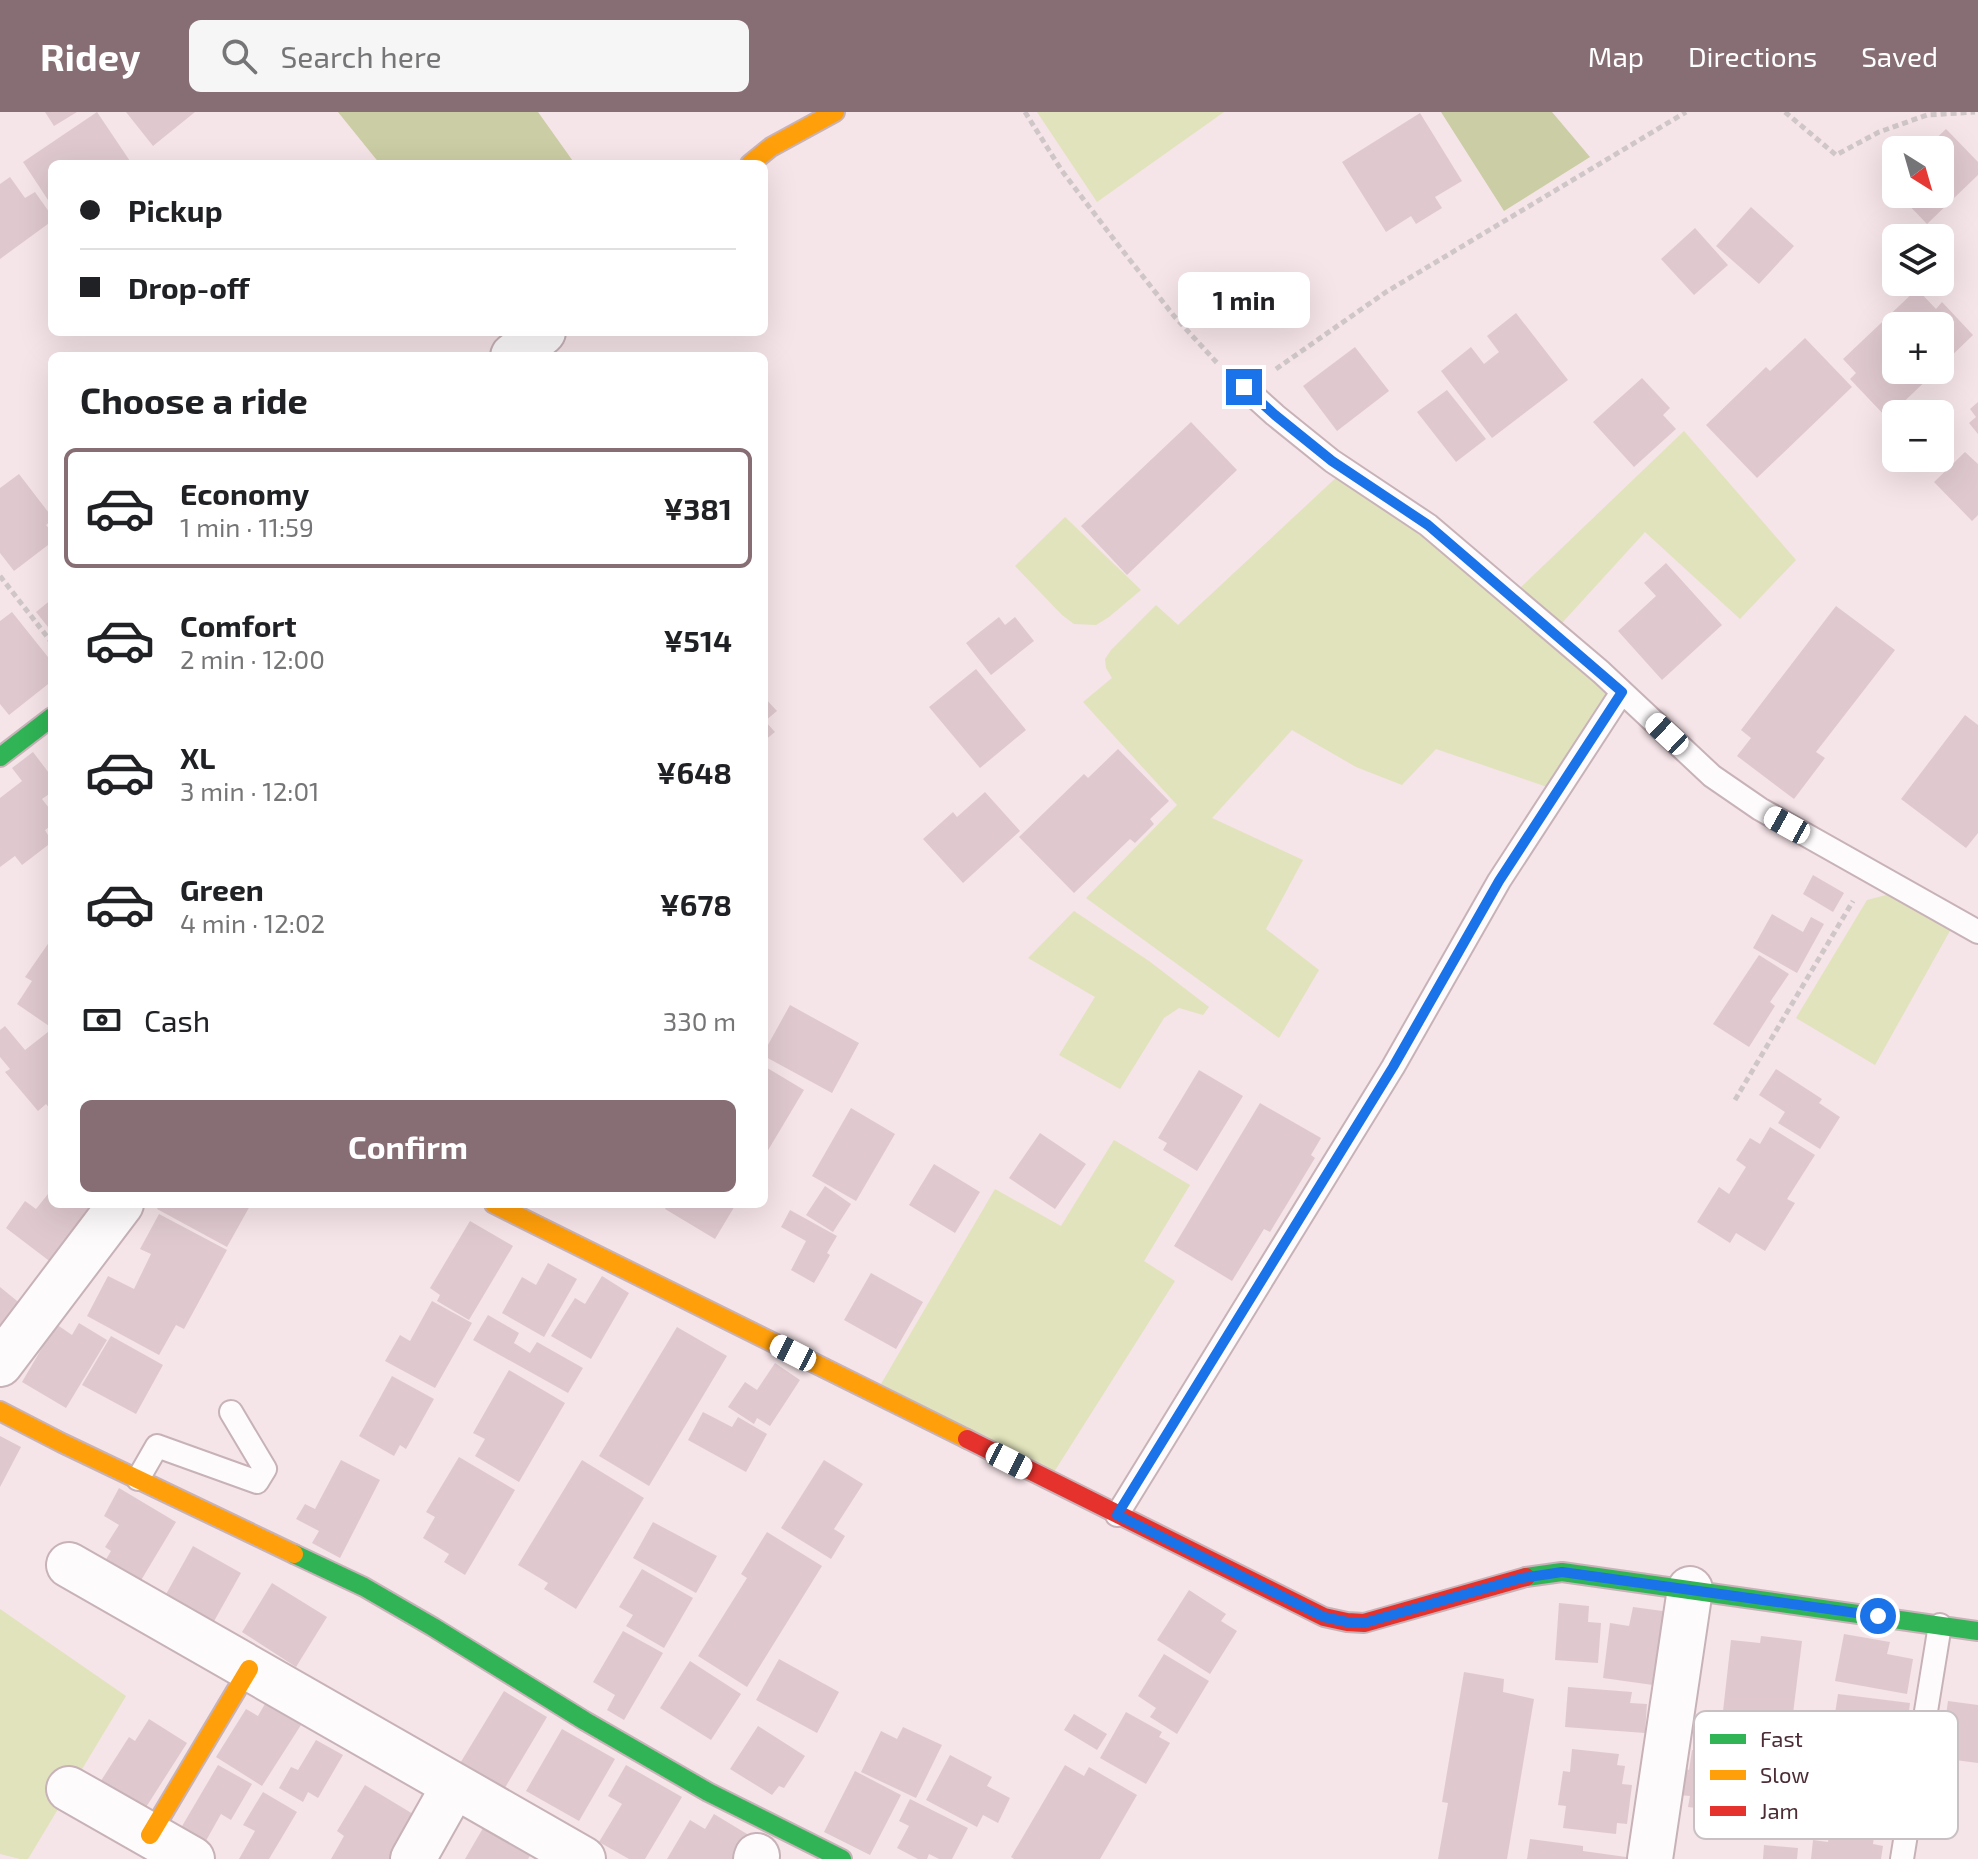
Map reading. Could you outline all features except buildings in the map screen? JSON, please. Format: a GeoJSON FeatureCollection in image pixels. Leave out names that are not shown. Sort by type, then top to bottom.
{"type":"FeatureCollection","features":[{"type":"Feature","properties":{"kind":"street"},"geometry":{"type":"LineString","coordinates":[[755,160],[771,147],[835,112]]}},
{"type":"Feature","properties":{"kind":"street"},"geometry":{"type":"LineString","coordinates":[[518,352],[538,336]]}},
{"type":"Feature","properties":{"kind":"street"},"geometry":{"type":"LineString","coordinates":[[0,757],[48,720]]}},
{"type":"Feature","properties":{"kind":"street"},"geometry":{"type":"LineString","coordinates":[[0,1364],[118,1208]]}},
{"type":"Feature","properties":{"kind":"street"},"geometry":{"type":"LineString","coordinates":[[502,1208],[1324,1617],[1364,1623],[1522,1578],[1562,1572],[1978,1631]]}},
{"type":"Feature","properties":{"kind":"street"},"geometry":{"type":"LineString","coordinates":[[0,1411],[364,1587],[708,1792],[842,1859]]}},
{"type":"Feature","properties":{"kind":"street"},"geometry":{"type":"LineString","coordinates":[[69,1565],[583,1859]]}},
{"type":"Feature","properties":{"kind":"street"},"geometry":{"type":"LineString","coordinates":[[1650,1859],[1690,1589]]}},
{"type":"Feature","properties":{"kind":"street"},"geometry":{"type":"LineString","coordinates":[[150,1835],[249,1669]]}},
{"type":"Feature","properties":{"kind":"street"},"geometry":{"type":"LineString","coordinates":[[413,1859],[454,1786]]}},
{"type":"Feature","properties":{"kind":"street"},"geometry":{"type":"LineString","coordinates":[[69,1789],[192,1859]]}},
{"type":"Feature","properties":{"kind":"lane"},"geometry":{"type":"LineString","coordinates":[[1244,387],[1332,461],[1428,525],[1622,692],[1712,776],[1760,809],[1978,932]]}},
{"type":"Feature","properties":{"kind":"lane"},"geometry":{"type":"LineString","coordinates":[[1117,1515],[1393,1067],[1499,881],[1622,692]]}},
{"type":"Feature","properties":{"kind":"lane"},"geometry":{"type":"LineString","coordinates":[[138,1479],[157,1446],[257,1482],[265,1469],[231,1412]]}},
{"type":"Feature","properties":{"kind":"lane"},"geometry":{"type":"LineString","coordinates":[[1926,1711],[1940,1625]]}},
{"type":"Feature","properties":{"kind":"lane"},"geometry":{"type":"LineString","coordinates":[[1902,1859],[1905,1839]]}},
{"type":"Feature","properties":{"kind":"path"},"geometry":{"type":"LineString","coordinates":[[1025,112],[1062,171],[1146,281],[1223,370],[1244,387],[1281,366],[1386,292],[1686,112]]}},
{"type":"Feature","properties":{"kind":"path"},"geometry":{"type":"LineString","coordinates":[[1785,112],[1836,155],[1879,132],[1927,115],[1975,112]]}},
{"type":"Feature","properties":{"kind":"path"},"geometry":{"type":"LineString","coordinates":[[0,576],[48,638]]}},
{"type":"Feature","properties":{"kind":"path"},"geometry":{"type":"LineString","coordinates":[[1735,1100],[1871,871]]}},
{"type":"Feature","properties":{"kind":"green space"},"geometry":{"type":"Polygon","coordinates":[[[338,112],[538,112],[572,160],[377,160],[338,112]]]}},
{"type":"Feature","properties":{"kind":"green space"},"geometry":{"type":"Polygon","coordinates":[[[1037,112],[1224,112],[1097,202],[1037,112]]]}},
{"type":"Feature","properties":{"kind":"green space"},"geometry":{"type":"Polygon","coordinates":[[[1441,112],[1552,112],[1590,157],[1504,211],[1441,112]]]}},
{"type":"Feature","properties":{"kind":"green space"},"geometry":{"type":"Polygon","coordinates":[[[1684,431],[1796,560],[1740,619],[1645,532],[1562,623],[1520,588],[1684,431]]]}},
{"type":"Feature","properties":{"kind":"green space"},"geometry":{"type":"Polygon","coordinates":[[[1340,474],[1603,683],[1606,694],[1604,708],[1553,789],[1436,749],[1402,785],[1356,767],[1292,730],[1212,818],[1303,860],[1266,929],[1319,970],[1279,1038],[1086,898],[1177,805],[1083,702],[1112,678],[1105,659],[1111,650],[1156,605],[1178,625],[1340,474]]]}},
{"type":"Feature","properties":{"kind":"green space"},"geometry":{"type":"Polygon","coordinates":[[[1065,517],[1141,590],[1096,625],[1074,624],[1015,566],[1065,517]]]}},
{"type":"Feature","properties":{"kind":"green space"},"geometry":{"type":"Polygon","coordinates":[[[1890,894],[1951,929],[1875,1065],[1796,1018],[1867,900],[1890,894]]]}},
{"type":"Feature","properties":{"kind":"green space"},"geometry":{"type":"Polygon","coordinates":[[[1074,911],[1149,961],[1209,1007],[1203,1015],[1179,1008],[1164,1018],[1120,1089],[1059,1055],[1095,997],[1028,958],[1074,911]]]}},
{"type":"Feature","properties":{"kind":"green space"},"geometry":{"type":"Polygon","coordinates":[[[1114,1140],[1190,1185],[1144,1261],[1175,1281],[1054,1472],[881,1384],[995,1189],[1061,1226],[1114,1140]]]}},
{"type":"Feature","properties":{"kind":"green space"},"geometry":{"type":"Polygon","coordinates":[[[0,1609],[126,1696],[28,1859],[0,1854],[0,1609]]]}},
{"type":"Feature","properties":{"kind":"traffic: fast"},"geometry":{"type":"LineString","coordinates":[[0,757],[48,720]]}},
{"type":"Feature","properties":{"kind":"traffic: fast"},"geometry":{"type":"LineString","coordinates":[[294,1554],[364,1587],[708,1792],[842,1859]]}},
{"type":"Feature","properties":{"kind":"traffic: fast"},"geometry":{"type":"LineString","coordinates":[[1526,1577],[1562,1572],[1978,1631]]}},
{"type":"Feature","properties":{"kind":"traffic: slow"},"geometry":{"type":"LineString","coordinates":[[755,160],[771,147],[835,112]]}},
{"type":"Feature","properties":{"kind":"traffic: slow"},"geometry":{"type":"LineString","coordinates":[[502,1208],[967,1439]]}},
{"type":"Feature","properties":{"kind":"traffic: slow"},"geometry":{"type":"LineString","coordinates":[[0,1411],[294,1554]]}},
{"type":"Feature","properties":{"kind":"traffic: slow"},"geometry":{"type":"LineString","coordinates":[[150,1835],[249,1669]]}},
{"type":"Feature","properties":{"kind":"traffic: jam"},"geometry":{"type":"LineString","coordinates":[[967,1439],[1324,1617],[1364,1623],[1526,1577]]}},
{"type":"Feature","properties":{"kind":"route"},"geometry":{"type":"LineString","coordinates":[[1244,387],[1332,461],[1428,525],[1622,692],[1499,881],[1393,1067],[1117,1515],[1324,1617],[1347,1622],[1364,1623],[1522,1578],[1562,1572],[1878,1616]]}}]}
